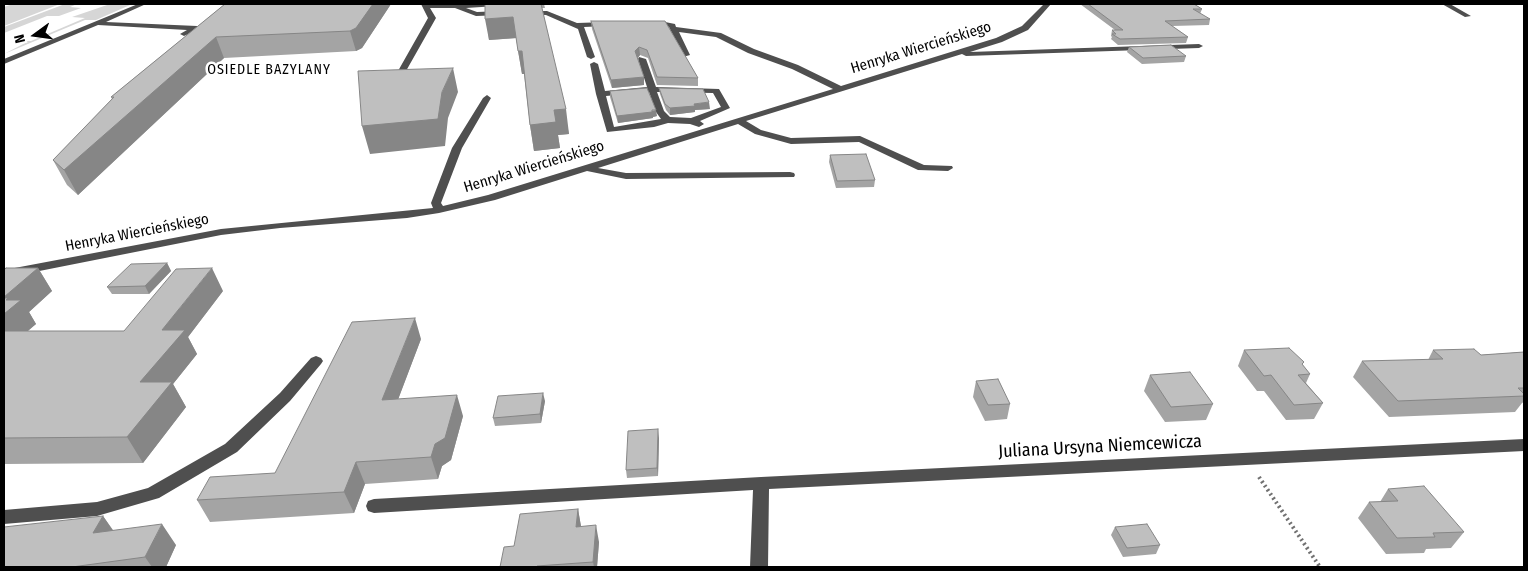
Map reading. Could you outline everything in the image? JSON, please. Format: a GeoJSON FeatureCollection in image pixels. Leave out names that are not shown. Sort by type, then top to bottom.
{"type":"FeatureCollection","features":[{"type":"Feature","properties":{"kind":"street"},"geometry":{"type":"LineString","coordinates":[[4,62],[143,4]]}},
{"type":"Feature","properties":{"kind":"street"},"geometry":{"type":"LineString","coordinates":[[425,5],[497,4]]}},
{"type":"Feature","properties":{"kind":"street","name":"Henryka Wiercieńskiego"},"geometry":{"type":"LineString","coordinates":[[4,274],[221,232],[280,225],[407,215],[440,210],[491,198],[962,52],[1019,32],[1030,24],[1048,4]]}},
{"type":"Feature","properties":{"kind":"street"},"geometry":{"type":"LineString","coordinates":[[1445,4],[1467,16]]}},
{"type":"Feature","properties":{"kind":"street"},"geometry":{"type":"LineString","coordinates":[[402,71],[432,18],[425,5]]}},
{"type":"Feature","properties":{"kind":"street"},"geometry":{"type":"LineString","coordinates":[[456,6],[476,14],[513,13]]}},
{"type":"Feature","properties":{"kind":"street"},"geometry":{"type":"LineString","coordinates":[[522,13],[547,13],[582,28],[593,60],[610,130],[654,124],[667,120],[692,121],[711,129]]}},
{"type":"Feature","properties":{"kind":"street"},"geometry":{"type":"LineString","coordinates":[[96,24],[197,28],[184,34]]}},
{"type":"Feature","properties":{"kind":"street"},"geometry":{"type":"LineString","coordinates":[[576,25],[615,24]]}},
{"type":"Feature","properties":{"kind":"street"},"geometry":{"type":"LineString","coordinates":[[645,24],[665,24],[673,28],[718,36],[751,51],[795,67],[840,89]]}},
{"type":"Feature","properties":{"kind":"street"},"geometry":{"type":"LineString","coordinates":[[673,28],[686,55]]}},
{"type":"Feature","properties":{"kind":"street"},"geometry":{"type":"LineString","coordinates":[[962,52],[970,55],[1199,46]]}},
{"type":"Feature","properties":{"kind":"street"},"geometry":{"type":"LineString","coordinates":[[642,58],[660,112],[667,120]]}},
{"type":"Feature","properties":{"kind":"street"},"geometry":{"type":"LineString","coordinates":[[600,94],[652,89],[716,91],[726,108],[692,121]]}},
{"type":"Feature","properties":{"kind":"street"},"geometry":{"type":"LineString","coordinates":[[440,210],[436,203],[457,148],[487,98]]}},
{"type":"Feature","properties":{"kind":"street"},"geometry":{"type":"LineString","coordinates":[[739,120],[758,132],[791,141],[860,139],[922,168],[948,168]]}},
{"type":"Feature","properties":{"kind":"street"},"geometry":{"type":"LineString","coordinates":[[587,168],[606,174],[626,176],[790,175]]}},
{"type":"Feature","properties":{"kind":"street"},"geometry":{"type":"LineString","coordinates":[[4,517],[97,509],[153,493],[231,448],[286,397],[316,361]]}},
{"type":"Feature","properties":{"kind":"street","name":"Juliana Ursyna Niemcewicza"},"geometry":{"type":"LineString","coordinates":[[374,506],[761,483],[1524,445]]}},
{"type":"Feature","properties":{"kind":"street"},"geometry":{"type":"LineString","coordinates":[[759,567],[761,483]]}},
{"type":"Feature","properties":{"kind":"path"},"geometry":{"type":"LineString","coordinates":[[1247,460],[1320,567]]}},
{"type":"Feature","properties":{"kind":"shaded area"},"geometry":{"type":"Polygon","coordinates":[[[13,4],[60,4],[4,26],[4,7],[13,4]]]}},
{"type":"Feature","properties":{"kind":"shaded area"},"geometry":{"type":"Polygon","coordinates":[[[65,4],[77,4],[70,7],[81,8],[59,16],[47,16],[4,33],[4,27],[65,4]]]}},
{"type":"Feature","properties":{"kind":"shaded area"},"geometry":{"type":"Polygon","coordinates":[[[110,4],[130,5],[96,20],[85,20],[4,54],[27,42],[14,41],[31,41],[85,18],[72,17],[110,4]]]}},
{"type":"Feature","properties":{"kind":"building"},"geometry":{"type":"Polygon","coordinates":[[[225,4],[373,4],[356,28],[350,31],[216,37],[64,170],[53,160],[114,97],[111,97],[225,4]]]}},
{"type":"Feature","properties":{"kind":"building"},"geometry":{"type":"Polygon","coordinates":[[[485,4],[541,4],[566,109],[554,110],[556,122],[530,125],[522,51],[518,51],[513,17],[485,19],[485,4]]]}},
{"type":"Feature","properties":{"kind":"building"},"geometry":{"type":"Polygon","coordinates":[[[1088,4],[1194,4],[1202,9],[1193,9],[1210,19],[1165,21],[1188,37],[1120,39],[1112,34],[1116,34],[1112,30],[1123,30],[1088,4]]]}},
{"type":"Feature","properties":{"kind":"building"},"geometry":{"type":"Polygon","coordinates":[[[591,21],[665,21],[698,78],[657,77],[647,50],[639,47],[635,51],[644,77],[611,80],[591,21]]]}},
{"type":"Feature","properties":{"kind":"building"},"geometry":{"type":"Polygon","coordinates":[[[1171,45],[1186,56],[1143,58],[1129,47],[1171,45]]]}},
{"type":"Feature","properties":{"kind":"building"},"geometry":{"type":"Polygon","coordinates":[[[453,68],[442,92],[438,119],[362,126],[358,71],[453,68]]]}},
{"type":"Feature","properties":{"kind":"building"},"geometry":{"type":"Polygon","coordinates":[[[647,88],[656,110],[617,116],[610,91],[647,88]]]}},
{"type":"Feature","properties":{"kind":"building"},"geometry":{"type":"Polygon","coordinates":[[[659,88],[703,89],[709,102],[694,104],[695,106],[670,108],[665,104],[659,88]]]}},
{"type":"Feature","properties":{"kind":"building"},"geometry":{"type":"Polygon","coordinates":[[[866,154],[875,180],[837,181],[830,155],[866,154]]]}},
{"type":"Feature","properties":{"kind":"building"},"geometry":{"type":"Polygon","coordinates":[[[167,263],[145,286],[107,287],[131,264],[167,263]]]}},
{"type":"Feature","properties":{"kind":"building"},"geometry":{"type":"Polygon","coordinates":[[[6,268],[38,268],[4,297],[4,270],[6,268]]]}},
{"type":"Feature","properties":{"kind":"building"},"geometry":{"type":"Polygon","coordinates":[[[212,268],[162,330],[185,330],[140,382],[172,382],[127,437],[4,438],[4,331],[124,331],[176,269],[212,268]]]}},
{"type":"Feature","properties":{"kind":"building"},"geometry":{"type":"Polygon","coordinates":[[[4,298],[8,298],[6,300],[21,300],[4,314],[4,298]]]}},
{"type":"Feature","properties":{"kind":"building"},"geometry":{"type":"Polygon","coordinates":[[[415,318],[382,400],[457,395],[445,438],[435,444],[431,457],[356,462],[344,492],[197,500],[210,477],[275,473],[352,322],[415,318]]]}},
{"type":"Feature","properties":{"kind":"building"},"geometry":{"type":"Polygon","coordinates":[[[1289,348],[1304,362],[1302,364],[1310,374],[1298,375],[1323,403],[1294,405],[1271,375],[1264,376],[1244,350],[1289,348]]]}},
{"type":"Feature","properties":{"kind":"building"},"geometry":{"type":"Polygon","coordinates":[[[1474,349],[1481,355],[1524,352],[1524,388],[1518,388],[1524,396],[1398,401],[1362,361],[1443,359],[1433,350],[1474,349]]]}},
{"type":"Feature","properties":{"kind":"building"},"geometry":{"type":"Polygon","coordinates":[[[1190,372],[1213,404],[1171,407],[1150,375],[1190,372]]]}},
{"type":"Feature","properties":{"kind":"building"},"geometry":{"type":"Polygon","coordinates":[[[998,379],[1010,404],[988,405],[976,381],[998,379]]]}},
{"type":"Feature","properties":{"kind":"building"},"geometry":{"type":"Polygon","coordinates":[[[543,393],[540,414],[493,418],[498,396],[543,393]]]}},
{"type":"Feature","properties":{"kind":"building"},"geometry":{"type":"Polygon","coordinates":[[[658,429],[657,468],[626,470],[628,431],[658,429]]]}},
{"type":"Feature","properties":{"kind":"building"},"geometry":{"type":"Polygon","coordinates":[[[1424,486],[1464,532],[1433,533],[1435,537],[1397,538],[1369,502],[1398,501],[1388,489],[1424,486]]]}},
{"type":"Feature","properties":{"kind":"building"},"geometry":{"type":"Polygon","coordinates":[[[578,509],[576,527],[596,525],[593,562],[537,567],[500,567],[504,547],[514,546],[520,514],[578,509]]]}},
{"type":"Feature","properties":{"kind":"building"},"geometry":{"type":"Polygon","coordinates":[[[103,516],[93,533],[162,524],[145,557],[72,567],[4,567],[4,527],[103,516]]]}},
{"type":"Feature","properties":{"kind":"building"},"geometry":{"type":"Polygon","coordinates":[[[1147,524],[1160,545],[1127,548],[1115,527],[1147,524]]]}},
{"type":"Feature","properties":{"kind":"district","name":"OSIEDLE BAZYLANY"},"geometry":{"type":"Point","coordinates":[269,70]}}]}
